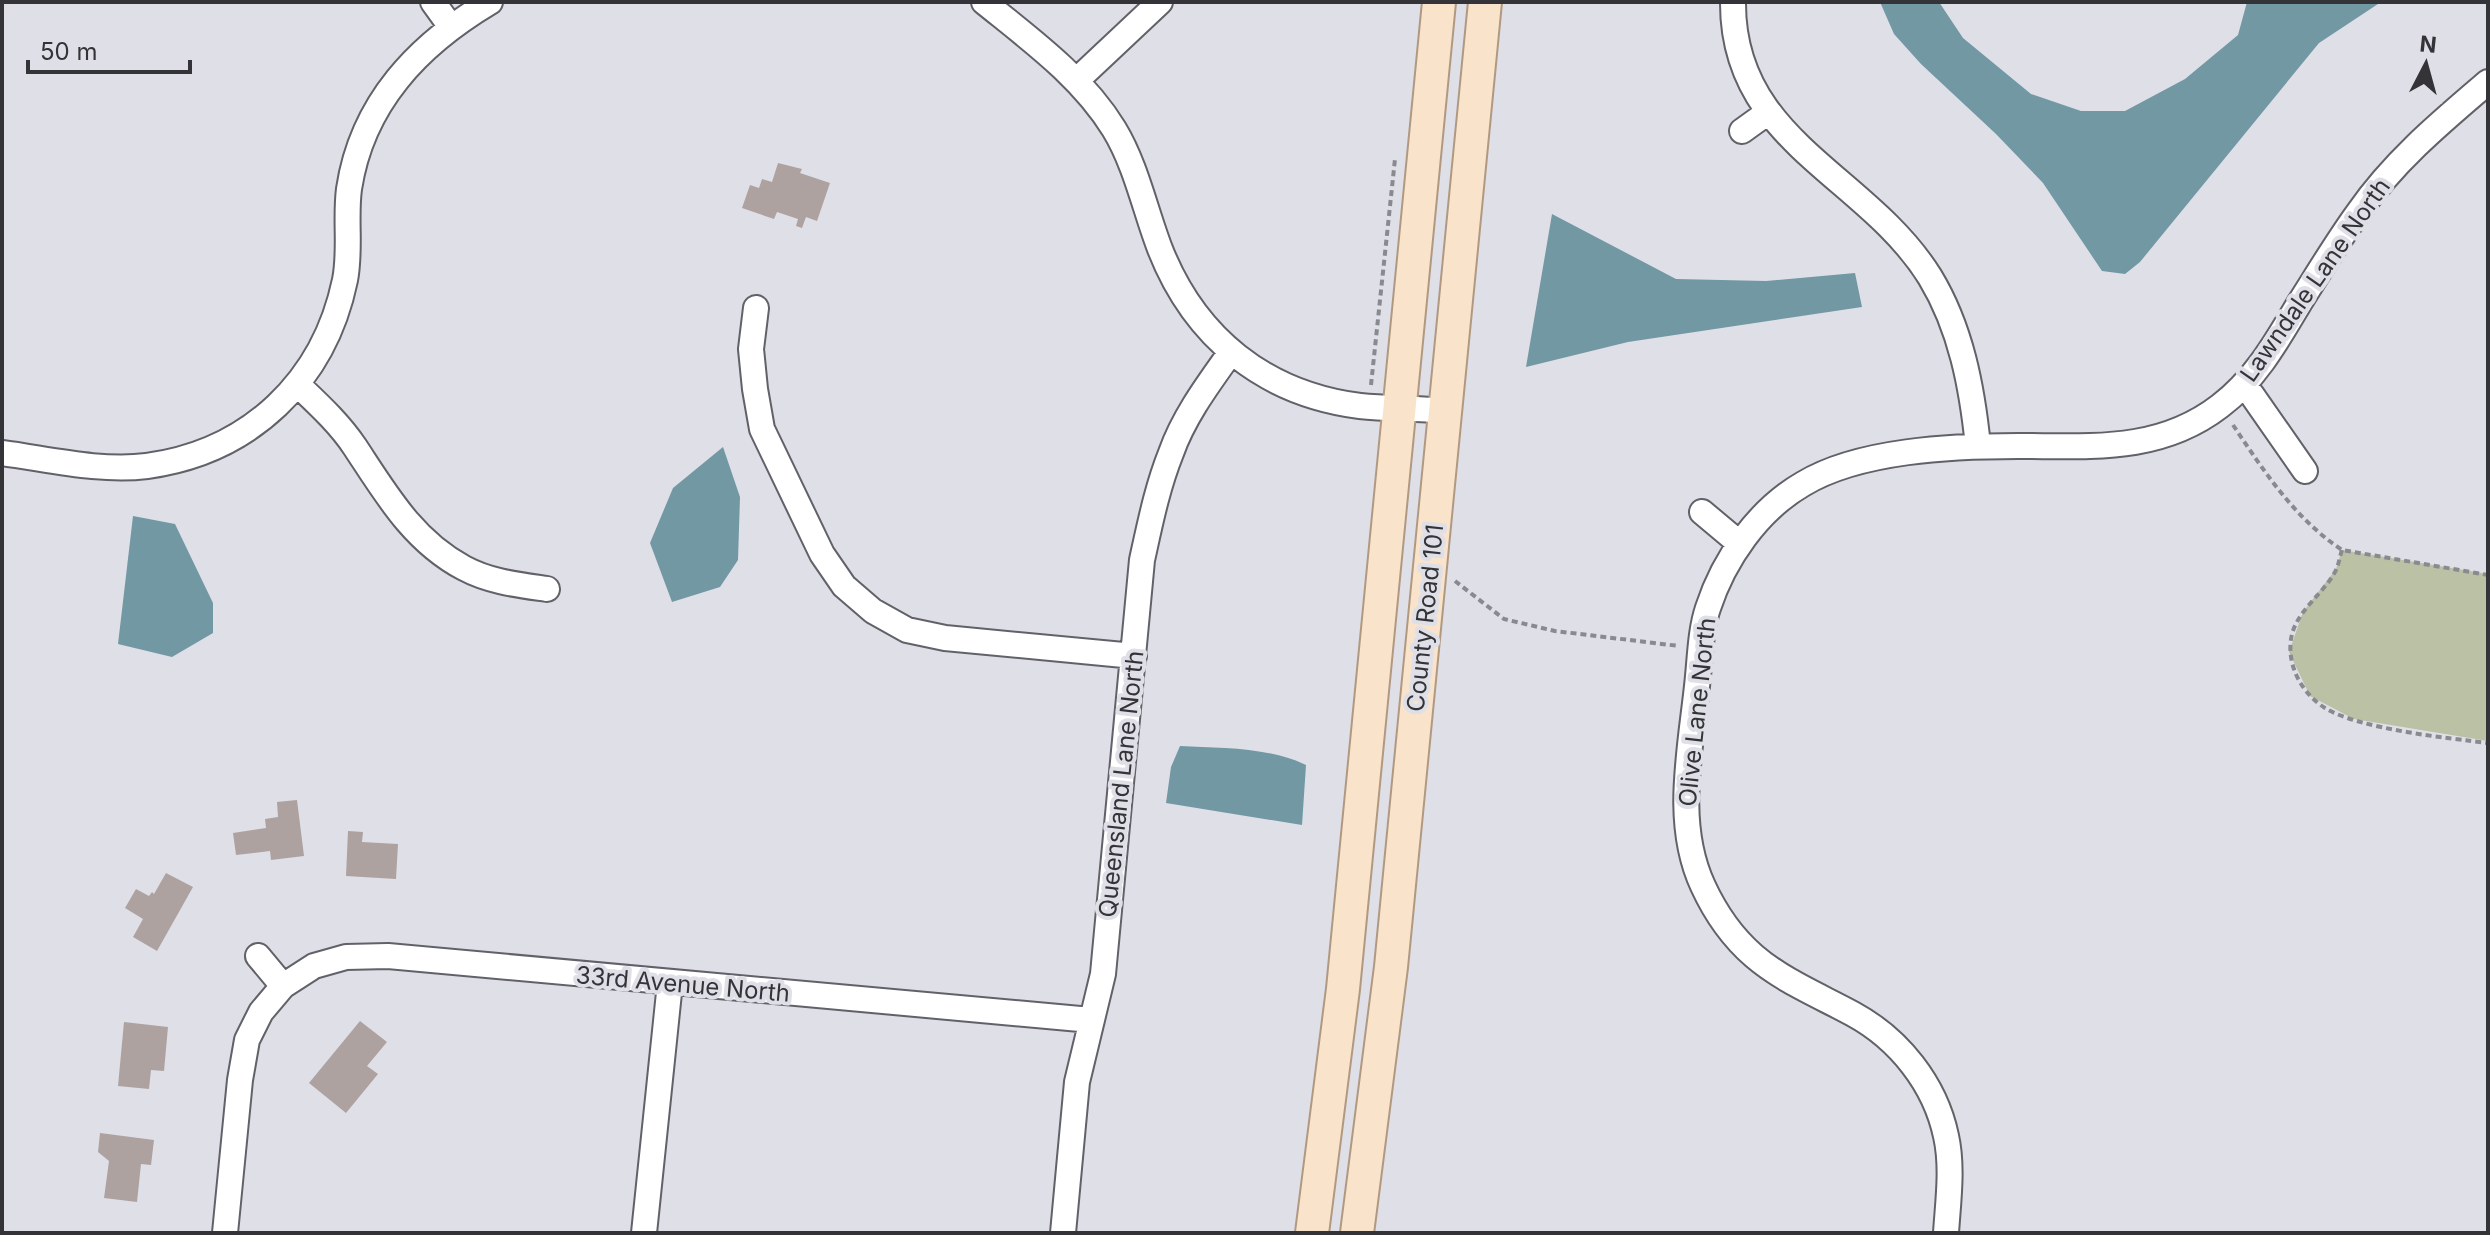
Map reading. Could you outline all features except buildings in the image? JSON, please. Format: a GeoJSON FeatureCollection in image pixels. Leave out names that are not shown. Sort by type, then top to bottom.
{"type":"FeatureCollection","features":[{"type":"Feature","properties":{"kind":"main road","name":"County Road 101"},"geometry":{"type":"LineString","coordinates":[[1312,1233],[1343,989],[1439,2]]}},
{"type":"Feature","properties":{"kind":"main road","name":"County Road 101"},"geometry":{"type":"LineString","coordinates":[[1357,1233],[1391,967],[1485,2]]}},
{"type":"Feature","properties":{"kind":"street"},"geometry":{"type":"LineString","coordinates":[[433,2],[451,27]]}},
{"type":"Feature","properties":{"kind":"street"},"geometry":{"type":"LineString","coordinates":[[2,453],[102,466],[145,467],[185,458],[226,443],[262,421],[318,357],[336,318],[346,277],[349,190],[359,148],[377,108],[401,72],[451,27],[490,2]]}},
{"type":"Feature","properties":{"kind":"street"},"geometry":{"type":"LineString","coordinates":[[984,2],[1076,81],[1115,130],[1179,290],[1204,326],[1231,352],[1273,380],[1315,397],[1357,405],[1445,411]]}},
{"type":"Feature","properties":{"kind":"street"},"geometry":{"type":"LineString","coordinates":[[1076,81],[1160,2]]}},
{"type":"Feature","properties":{"kind":"street"},"geometry":{"type":"LineString","coordinates":[[1733,2],[1740,53],[1754,91],[1767,113],[1875,212],[1929,276],[1950,316],[1965,362],[1978,446]]}},
{"type":"Feature","properties":{"kind":"street","name":"Lawndale Lane North"},"geometry":{"type":"LineString","coordinates":[[1978,446],[2114,446],[2152,441],[2189,426],[2220,406],[2242,386],[2272,349],[2361,207],[2402,159],[2488,82]]}},
{"type":"Feature","properties":{"kind":"street"},"geometry":{"type":"LineString","coordinates":[[1742,131],[1767,113]]}},
{"type":"Feature","properties":{"kind":"street"},"geometry":{"type":"LineString","coordinates":[[756,308],[751,349],[762,429],[822,554],[844,586],[873,611],[907,630],[945,638],[1134,656]]}},
{"type":"Feature","properties":{"kind":"street","name":"Queensland Lane North"},"geometry":{"type":"LineString","coordinates":[[1063,1233],[1077,1082],[1103,974],[1142,560],[1154,505],[1171,450],[1199,398],[1231,352]]}},
{"type":"Feature","properties":{"kind":"street"},"geometry":{"type":"LineString","coordinates":[[297,384],[327,412],[354,446],[399,516],[430,545],[464,568],[504,583],[547,589]]}},
{"type":"Feature","properties":{"kind":"street"},"geometry":{"type":"LineString","coordinates":[[2242,386],[2305,471]]}},
{"type":"Feature","properties":{"kind":"street","name":"Olive Lane North"},"geometry":{"type":"LineString","coordinates":[[1946,1233],[1947,1138],[1935,1101],[1917,1069],[1890,1040],[1859,1017],[1786,979],[1755,958],[1729,930],[1708,898],[1692,864],[1686,827],[1686,789],[1707,609],[1739,543],[1771,509],[1803,484],[1846,467],[1890,455],[1978,446]]}},
{"type":"Feature","properties":{"kind":"street"},"geometry":{"type":"LineString","coordinates":[[1702,512],[1739,543]]}},
{"type":"Feature","properties":{"kind":"street"},"geometry":{"type":"LineString","coordinates":[[225,1233],[240,1080],[247,1040],[261,1012],[283,986],[258,956]]}},
{"type":"Feature","properties":{"kind":"street","name":"33rd Avenue North"},"geometry":{"type":"LineString","coordinates":[[283,986],[314,966],[346,957],[388,956],[1091,1020]]}},
{"type":"Feature","properties":{"kind":"street"},"geometry":{"type":"LineString","coordinates":[[644,1233],[670,983]]}},
{"type":"Feature","properties":{"kind":"path"},"geometry":{"type":"LineString","coordinates":[[2220,406],[2270,480],[2322,537],[2342,550],[2488,575]]}},
{"type":"Feature","properties":{"kind":"path"},"geometry":{"type":"LineString","coordinates":[[2342,550],[2336,569],[2303,612],[2293,631],[2289,652],[2297,678],[2310,696],[2327,709],[2354,719],[2432,736],[2488,743]]}},
{"type":"Feature","properties":{"kind":"path"},"geometry":{"type":"LineString","coordinates":[[1450,577],[1504,619],[1606,639],[1701,648]]}},
{"type":"Feature","properties":{"kind":"green space"},"geometry":{"type":"Polygon","coordinates":[[[2342,550],[2488,574],[2488,741],[2354,719],[2310,696],[2289,652],[2303,612],[2336,569],[2342,550]]]}},
{"type":"Feature","properties":{"kind":"water"},"geometry":{"type":"Polygon","coordinates":[[[1880,2],[1939,2],[1963,38],[2031,94],[2081,111],[2125,111],[2185,79],[2238,35],[2247,2],[2381,2],[2319,43],[2140,262],[2125,274],[2102,271],[2043,183],[1921,64],[1894,34],[1880,2]]]}},
{"type":"Feature","properties":{"kind":"water"},"geometry":{"type":"Polygon","coordinates":[[[1552,214],[1676,279],[1766,281],[1855,273],[1862,307],[1628,342],[1526,367],[1552,214]]]}},
{"type":"Feature","properties":{"kind":"water"},"geometry":{"type":"Polygon","coordinates":[[[723,447],[740,497],[738,560],[720,587],[672,602],[650,543],[673,488],[723,447]]]}},
{"type":"Feature","properties":{"kind":"water"},"geometry":{"type":"Polygon","coordinates":[[[133,516],[175,524],[213,603],[213,633],[172,657],[118,644],[133,516]]]}},
{"type":"Feature","properties":{"kind":"water"},"geometry":{"type":"Polygon","coordinates":[[[1180,746],[1260,752],[1306,765],[1302,825],[1166,803],[1171,767],[1180,746]]]}}]}
